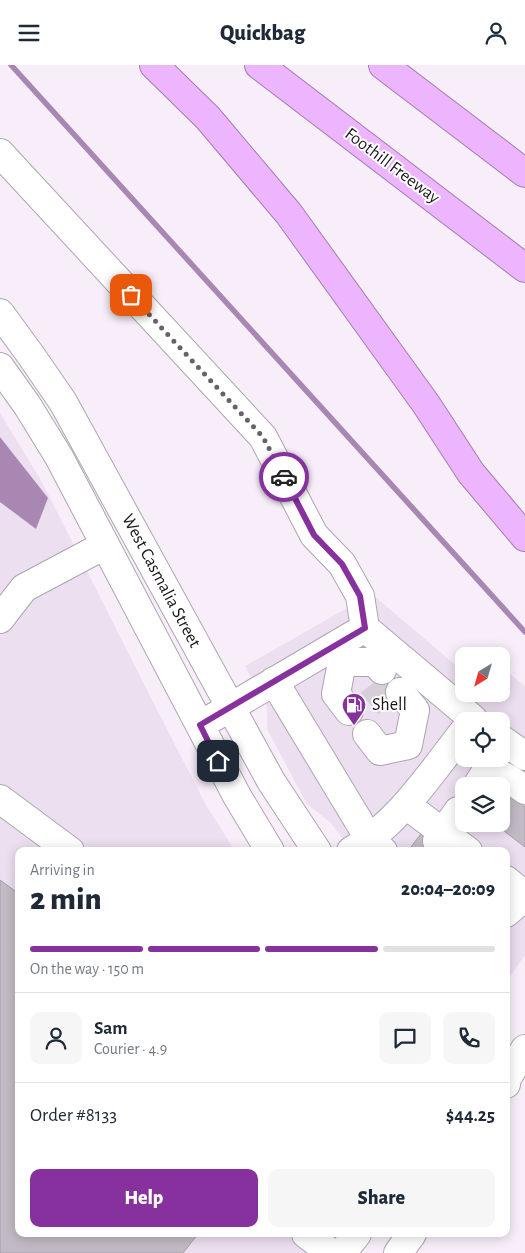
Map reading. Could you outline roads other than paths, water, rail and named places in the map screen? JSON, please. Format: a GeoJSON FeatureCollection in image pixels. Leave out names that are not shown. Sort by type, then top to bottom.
{"type":"FeatureCollection","features":[{"type":"Feature","properties":{"kind":"highway"},"geometry":{"type":"LineString","coordinates":[[154,65],[208,118],[289,214],[426,404],[471,473],[525,537]]}},
{"type":"Feature","properties":{"kind":"highway","name":"Foothill Freeway"},"geometry":{"type":"LineString","coordinates":[[259,65],[525,268]]}},
{"type":"Feature","properties":{"kind":"highway"},"geometry":{"type":"LineString","coordinates":[[383,65],[525,173]]}},
{"type":"Feature","properties":{"kind":"street"},"geometry":{"type":"LineString","coordinates":[[0,153],[263,437],[314,535],[342,564],[360,596],[365,628],[459,712]]}},
{"type":"Feature","properties":{"kind":"street","name":"West Casmalia Street"},"geometry":{"type":"LineString","coordinates":[[0,313],[63,402],[271,781],[314,847]]}},
{"type":"Feature","properties":{"kind":"street","name":"West Casmalia Street"},"geometry":{"type":"LineString","coordinates":[[0,367],[27,405],[58,457],[237,796],[268,847]]}},
{"type":"Feature","properties":{"kind":"street"},"geometry":{"type":"LineString","coordinates":[[0,619],[24,588],[105,545]]}},
{"type":"Feature","properties":{"kind":"street"},"geometry":{"type":"LineString","coordinates":[[200,725],[274,681],[342,661],[375,662],[366,691],[336,694],[342,661],[365,628]]}},
{"type":"Feature","properties":{"kind":"street"},"geometry":{"type":"LineString","coordinates":[[274,681],[367,847]]}},
{"type":"Feature","properties":{"kind":"street"},"geometry":{"type":"LineString","coordinates":[[384,713],[406,741],[434,769]]}},
{"type":"Feature","properties":{"kind":"street"},"geometry":{"type":"LineString","coordinates":[[369,847],[406,805],[455,743]]}},
{"type":"Feature","properties":{"kind":"street"},"geometry":{"type":"LineString","coordinates":[[510,745],[525,756]]}},
{"type":"Feature","properties":{"kind":"street"},"geometry":{"type":"LineString","coordinates":[[483,777],[486,773],[495,771],[507,777]]}},
{"type":"Feature","properties":{"kind":"street"},"geometry":{"type":"LineString","coordinates":[[510,779],[525,790]]}},
{"type":"Feature","properties":{"kind":"street"},"geometry":{"type":"LineString","coordinates":[[0,799],[65,847]]}},
{"type":"Feature","properties":{"kind":"street"},"geometry":{"type":"LineString","coordinates":[[406,805],[446,828],[464,847]]}},
{"type":"Feature","properties":{"kind":"street"},"geometry":{"type":"LineString","coordinates":[[510,883],[525,896],[510,909]]}},
{"type":"Feature","properties":{"kind":"street"},"geometry":{"type":"LineString","coordinates":[[510,1071],[525,1049]]}},
{"type":"Feature","properties":{"kind":"street"},"geometry":{"type":"LineString","coordinates":[[510,1080],[525,1090]]}},
{"type":"Feature","properties":{"kind":"street"},"geometry":{"type":"LineString","coordinates":[[310,1237],[331,1253]]}},
{"type":"Feature","properties":{"kind":"street"},"geometry":{"type":"LineString","coordinates":[[342,1253],[355,1237]]}},
{"type":"Feature","properties":{"kind":"street"},"geometry":{"type":"LineString","coordinates":[[398,1253],[410,1237]]}},
{"type":"Feature","properties":{"kind":"waterway"},"geometry":{"type":"LineString","coordinates":[[11,65],[525,632]]}},
{"type":"Feature","properties":{"kind":"tunnel"},"geometry":{"type":"LineString","coordinates":[[372,684],[389,706]]}},
{"type":"Feature","properties":{"kind":"place","name":"Shell"},"geometry":{"type":"Point","coordinates":[354,726]}}]}
